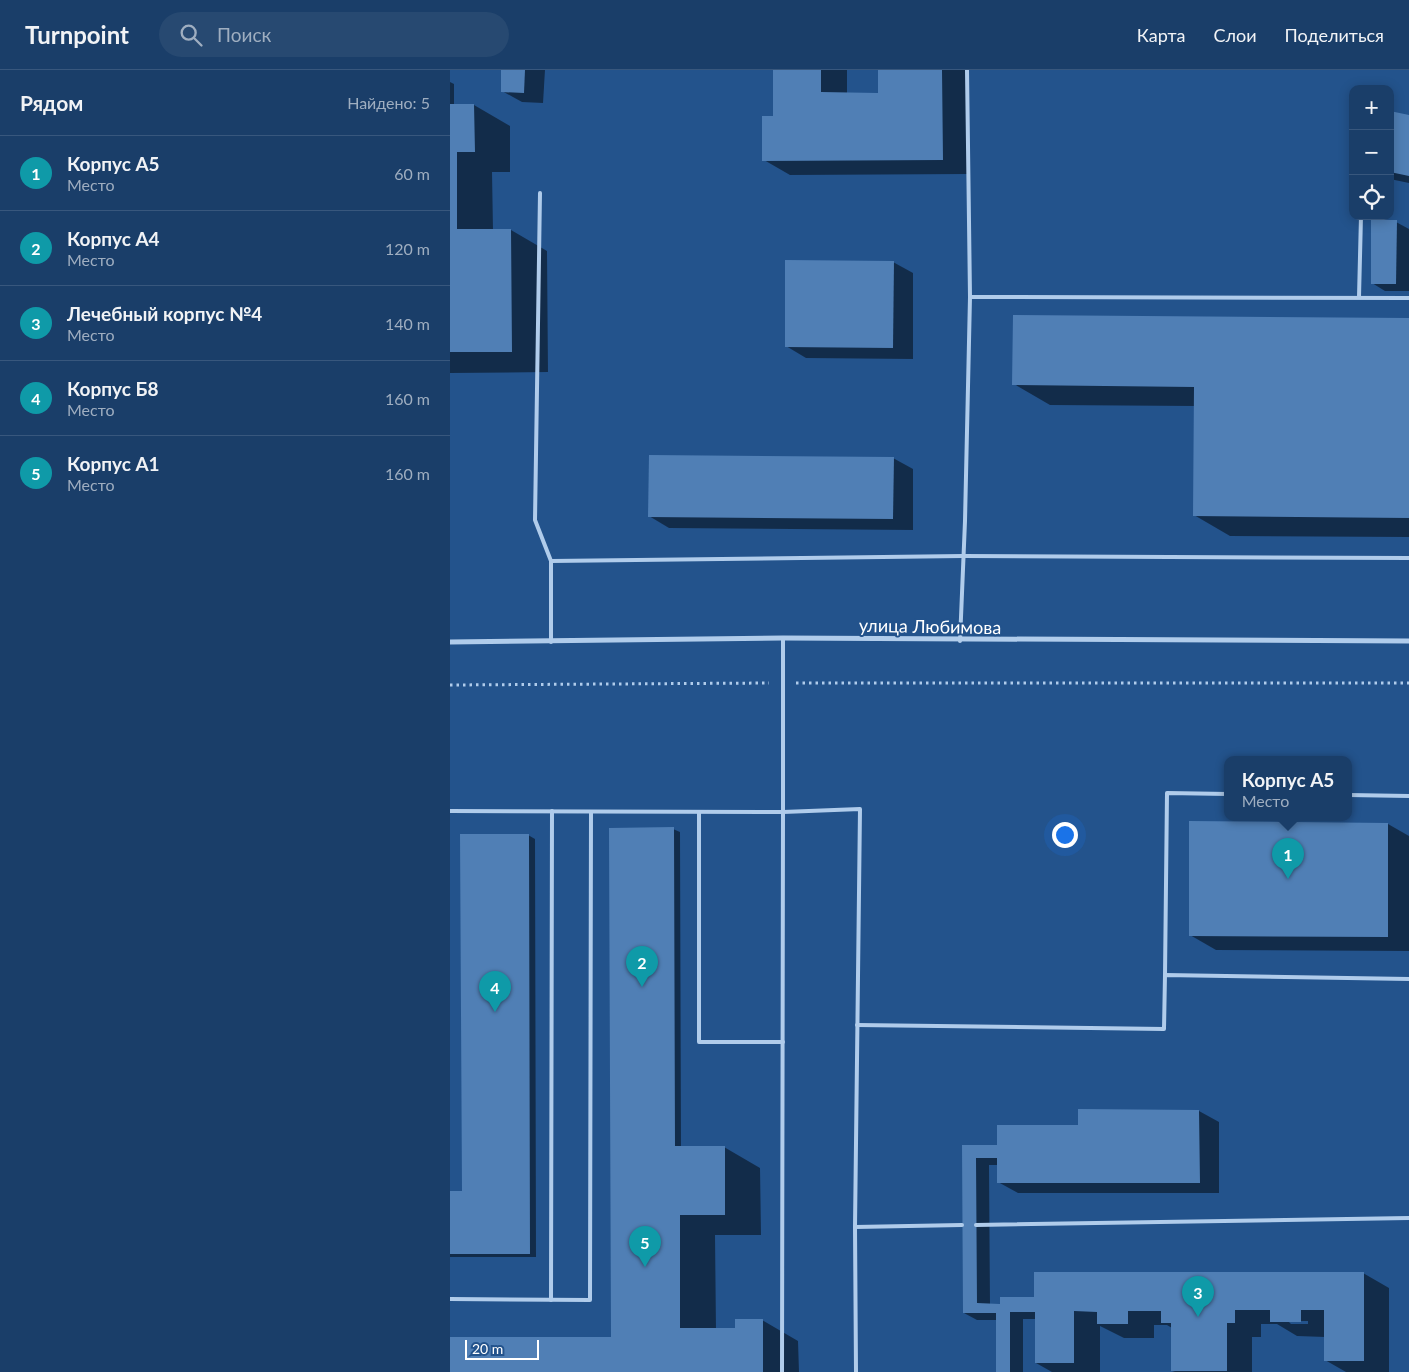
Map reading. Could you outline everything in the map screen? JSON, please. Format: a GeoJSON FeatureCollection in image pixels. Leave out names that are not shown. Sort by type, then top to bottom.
{"type":"FeatureCollection","features":[{"type":"Feature","properties":{"kind":"street","name":"улица Любимова"},"geometry":{"type":"LineString","coordinates":[[450,642],[783,638],[960,641],[1409,641]]}},
{"type":"Feature","properties":{"kind":"lane"},"geometry":{"type":"LineString","coordinates":[[960,641],[970,297],[967,70]]}},
{"type":"Feature","properties":{"kind":"lane"},"geometry":{"type":"LineString","coordinates":[[540,193],[534,520],[551,561],[551,642]]}},
{"type":"Feature","properties":{"kind":"lane"},"geometry":{"type":"LineString","coordinates":[[1359,297],[1360,220]]}},
{"type":"Feature","properties":{"kind":"lane"},"geometry":{"type":"LineString","coordinates":[[970,297],[1409,298]]}},
{"type":"Feature","properties":{"kind":"lane"},"geometry":{"type":"LineString","coordinates":[[551,561],[963,556],[1409,558]]}},
{"type":"Feature","properties":{"kind":"lane"},"geometry":{"type":"LineString","coordinates":[[782,1372],[783,638]]}},
{"type":"Feature","properties":{"kind":"lane"},"geometry":{"type":"LineString","coordinates":[[857,1025],[1164,1029],[1167,793],[1224,794]]}},
{"type":"Feature","properties":{"kind":"lane"},"geometry":{"type":"LineString","coordinates":[[1352,796],[1409,796]]}},
{"type":"Feature","properties":{"kind":"lane"},"geometry":{"type":"LineString","coordinates":[[450,811],[783,812],[860,809],[855,1227],[856,1372]]}},
{"type":"Feature","properties":{"kind":"lane"},"geometry":{"type":"LineString","coordinates":[[551,1300],[552,812]]}},
{"type":"Feature","properties":{"kind":"lane"},"geometry":{"type":"LineString","coordinates":[[450,1299],[590,1300],[591,812]]}},
{"type":"Feature","properties":{"kind":"lane"},"geometry":{"type":"LineString","coordinates":[[699,812],[699,1042],[783,1042]]}},
{"type":"Feature","properties":{"kind":"lane"},"geometry":{"type":"LineString","coordinates":[[1164,975],[1409,979]]}},
{"type":"Feature","properties":{"kind":"lane"},"geometry":{"type":"LineString","coordinates":[[976,1225],[1409,1218]]}},
{"type":"Feature","properties":{"kind":"lane"},"geometry":{"type":"LineString","coordinates":[[855,1227],[962,1225]]}},
{"type":"Feature","properties":{"kind":"path"},"geometry":{"type":"LineString","coordinates":[[450,685],[783,682],[1409,683]]}},
{"type":"Feature","properties":{"kind":"building"},"geometry":{"type":"Polygon","coordinates":[[[501,70],[525,70],[524,93],[501,92],[501,70]]]}},
{"type":"Feature","properties":{"kind":"building"},"geometry":{"type":"Polygon","coordinates":[[[773,70],[821,70],[821,92],[878,93],[878,70],[942,70],[943,160],[762,161],[762,116],[773,116],[773,70]]]}},
{"type":"Feature","properties":{"kind":"building"},"geometry":{"type":"Polygon","coordinates":[[[450,104],[474,104],[475,152],[457,152],[457,229],[511,229],[512,352],[450,352],[450,104]]]}},
{"type":"Feature","properties":{"kind":"building"},"geometry":{"type":"Polygon","coordinates":[[[1394,112],[1409,115],[1409,176],[1394,173],[1394,112]]]}},
{"type":"Feature","properties":{"kind":"building"},"geometry":{"type":"Polygon","coordinates":[[[1371,220],[1397,220],[1396,284],[1371,284],[1371,220]]]}},
{"type":"Feature","properties":{"kind":"building"},"geometry":{"type":"Polygon","coordinates":[[[785,260],[894,261],[893,348],[785,347],[785,260]]]}},
{"type":"Feature","properties":{"kind":"building"},"geometry":{"type":"Polygon","coordinates":[[[1013,315],[1409,318],[1409,518],[1193,516],[1194,387],[1012,385],[1013,315]]]}},
{"type":"Feature","properties":{"kind":"building"},"geometry":{"type":"Polygon","coordinates":[[[649,455],[894,457],[893,519],[648,517],[649,455]]]}},
{"type":"Feature","properties":{"kind":"building"},"geometry":{"type":"Polygon","coordinates":[[[1189,821],[1388,823],[1388,937],[1189,936],[1189,821]]]}},
{"type":"Feature","properties":{"kind":"building"},"geometry":{"type":"Polygon","coordinates":[[[674,827],[675,1146],[725,1146],[725,1215],[680,1215],[680,1328],[735,1328],[735,1319],[763,1319],[763,1372],[450,1372],[450,1337],[611,1337],[609,828],[674,827]]]}},
{"type":"Feature","properties":{"kind":"building"},"geometry":{"type":"Polygon","coordinates":[[[460,834],[529,834],[530,1254],[450,1254],[450,1191],[462,1191],[460,834]]]}},
{"type":"Feature","properties":{"kind":"building"},"geometry":{"type":"Polygon","coordinates":[[[1078,1109],[1199,1110],[1200,1183],[997,1183],[997,1158],[976,1158],[977,1303],[1000,1304],[1000,1297],[1034,1297],[1034,1272],[1364,1272],[1364,1361],[1324,1361],[1324,1310],[1301,1310],[1301,1322],[1270,1322],[1270,1310],[1235,1310],[1235,1323],[1227,1323],[1227,1371],[1171,1371],[1171,1323],[1161,1323],[1161,1311],[1128,1311],[1128,1324],[1097,1324],[1097,1312],[1074,1311],[1074,1363],[1035,1363],[1035,1312],[1010,1312],[1010,1372],[996,1372],[996,1313],[963,1313],[962,1145],[997,1145],[997,1125],[1078,1125],[1078,1109]]]}},
{"type":"Feature","properties":{"kind":"place","name":"Корпус А5"},"geometry":{"type":"Point","coordinates":[1288,879]}},
{"type":"Feature","properties":{"kind":"place","name":"Корпус А4"},"geometry":{"type":"Point","coordinates":[642,987]}},
{"type":"Feature","properties":{"kind":"place","name":"Корпус Б8"},"geometry":{"type":"Point","coordinates":[495,1012]}},
{"type":"Feature","properties":{"kind":"place","name":"Корпус А1"},"geometry":{"type":"Point","coordinates":[645,1267]}},
{"type":"Feature","properties":{"kind":"place","name":"Лечебный корпус №4"},"geometry":{"type":"Point","coordinates":[1198,1317]}}]}
